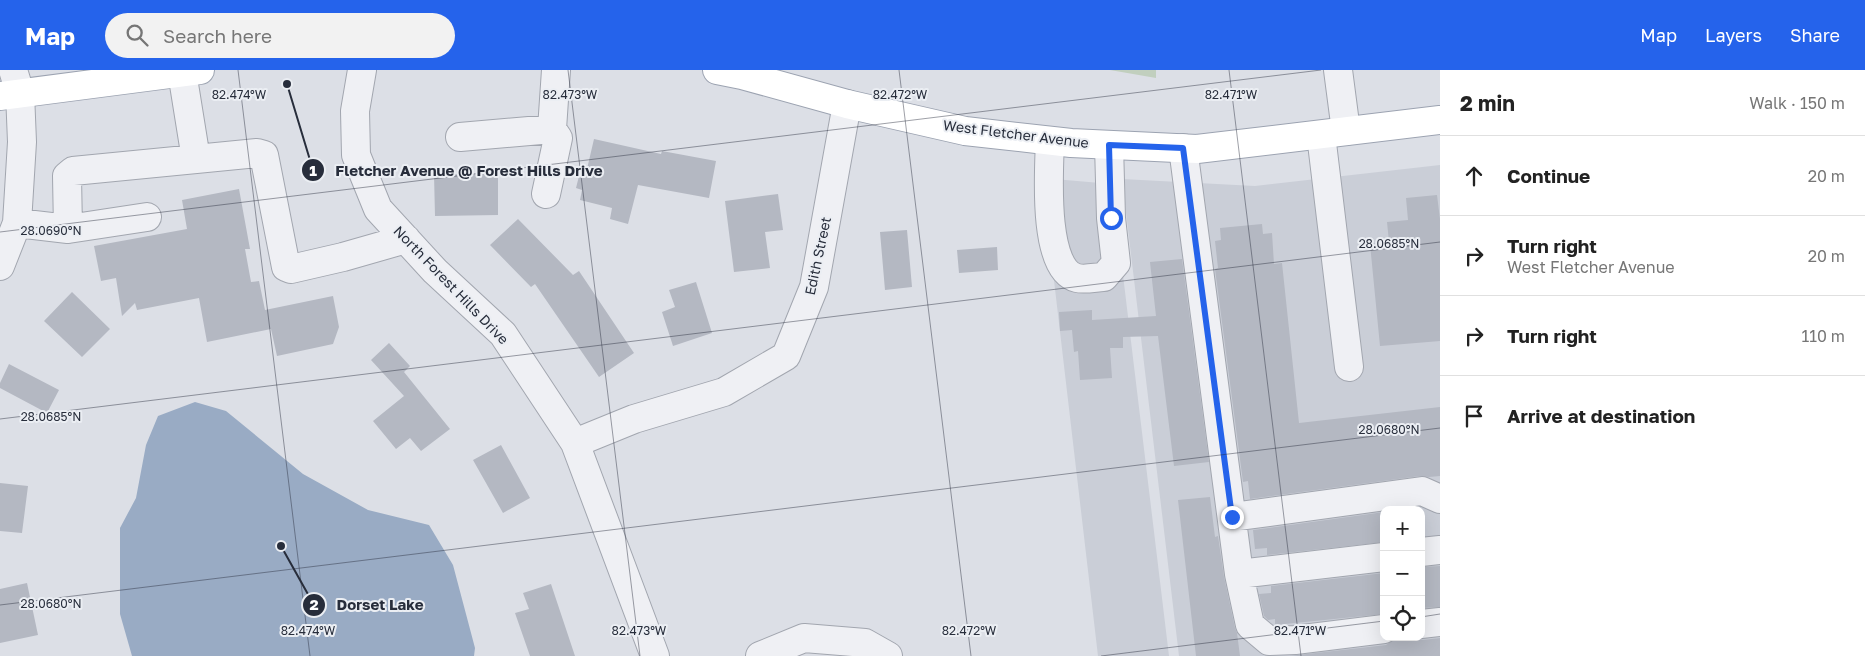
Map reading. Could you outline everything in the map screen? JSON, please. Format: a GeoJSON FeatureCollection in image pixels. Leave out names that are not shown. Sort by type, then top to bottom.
{"type":"FeatureCollection","features":[{"type":"Feature","properties":{"kind":"main road","name":"West Fletcher Avenue"},"geometry":{"type":"LineString","coordinates":[[716,70],[742,75],[847,104],[966,131],[1050,141],[1197,149],[1440,120]]}},
{"type":"Feature","properties":{"kind":"main road"},"geometry":{"type":"LineString","coordinates":[[11,86],[191,71]]}},
{"type":"Feature","properties":{"kind":"street","name":"North Forest Hills Drive"},"geometry":{"type":"LineString","coordinates":[[362,70],[356,111],[356,155],[378,208],[435,270],[503,334],[575,443],[655,656]]}},
{"type":"Feature","properties":{"kind":"street"},"geometry":{"type":"LineString","coordinates":[[546,194],[558,138],[552,130],[556,70]]}},
{"type":"Feature","properties":{"kind":"street"},"geometry":{"type":"LineString","coordinates":[[1338,70],[1333,133],[1349,367]]}},
{"type":"Feature","properties":{"kind":"street"},"geometry":{"type":"LineString","coordinates":[[191,71],[196,159]]}},
{"type":"Feature","properties":{"kind":"street"},"geometry":{"type":"LineString","coordinates":[[0,266],[17,224],[22,142],[11,86]]}},
{"type":"Feature","properties":{"kind":"street","name":"Edith Street"},"geometry":{"type":"LineString","coordinates":[[575,443],[634,418],[724,392],[786,356],[814,287],[847,104]]}},
{"type":"Feature","properties":{"kind":"street"},"geometry":{"type":"LineString","coordinates":[[460,137],[552,130]]}},
{"type":"Feature","properties":{"kind":"street"},"geometry":{"type":"LineString","coordinates":[[1050,141],[1048,197],[1054,244],[1062,268],[1077,278],[1104,277],[1116,263],[1111,218],[1109,145]]}},
{"type":"Feature","properties":{"kind":"street"},"geometry":{"type":"LineString","coordinates":[[1183,148],[1239,574],[1250,625],[1269,641],[1295,640],[1380,629]]}},
{"type":"Feature","properties":{"kind":"street"},"geometry":{"type":"LineString","coordinates":[[68,230],[67,176],[73,171],[257,153],[264,156],[286,267],[291,269],[343,257],[406,239]]}},
{"type":"Feature","properties":{"kind":"street"},"geometry":{"type":"LineString","coordinates":[[17,224],[68,230],[147,218]]}},
{"type":"Feature","properties":{"kind":"street"},"geometry":{"type":"LineString","coordinates":[[1232,517],[1422,491],[1440,500]]}},
{"type":"Feature","properties":{"kind":"street"},"geometry":{"type":"LineString","coordinates":[[1425,552],[1440,550]]}},
{"type":"Feature","properties":{"kind":"street"},"geometry":{"type":"LineString","coordinates":[[1239,574],[1380,557]]}},
{"type":"Feature","properties":{"kind":"street"},"geometry":{"type":"LineString","coordinates":[[1425,624],[1440,622]]}},
{"type":"Feature","properties":{"kind":"street"},"geometry":{"type":"LineString","coordinates":[[760,656],[804,638],[865,643],[888,656]]}},
{"type":"Feature","properties":{"kind":"shaded area"},"geometry":{"type":"Polygon","coordinates":[[[1440,165],[1440,656],[1179,656],[1122,179],[1255,186],[1440,165]]]}},
{"type":"Feature","properties":{"kind":"shaded area"},"geometry":{"type":"Polygon","coordinates":[[[1042,178],[1112,184],[1169,656],[1098,656],[1042,178]]]}},
{"type":"Feature","properties":{"kind":"green space"},"geometry":{"type":"Polygon","coordinates":[[[1110,70],[1156,70],[1156,78],[1110,70]]]}},
{"type":"Feature","properties":{"kind":"water"},"geometry":{"type":"Polygon","coordinates":[[[195,402],[226,411],[303,474],[368,510],[429,525],[453,565],[475,648],[474,656],[132,656],[120,614],[120,528],[136,498],[146,445],[158,416],[195,402]]]}},
{"type":"Feature","properties":{"kind":"building"},"geometry":{"type":"Polygon","coordinates":[[[594,139],[661,154],[662,151],[716,161],[709,198],[638,185],[628,224],[610,219],[612,208],[580,200],[582,190],[576,188],[581,168],[587,169],[594,139]]]}},
{"type":"Feature","properties":{"kind":"building"},"geometry":{"type":"Polygon","coordinates":[[[434,174],[498,174],[498,215],[435,216],[434,174]]]}},
{"type":"Feature","properties":{"kind":"building"},"geometry":{"type":"Polygon","coordinates":[[[239,189],[250,249],[245,249],[251,282],[259,281],[265,310],[333,296],[339,327],[333,344],[277,356],[271,329],[207,342],[199,298],[137,310],[135,303],[122,316],[116,278],[101,281],[94,246],[187,229],[182,200],[239,189]]]}},
{"type":"Feature","properties":{"kind":"building"},"geometry":{"type":"Polygon","coordinates":[[[778,194],[783,230],[765,232],[770,268],[734,272],[725,201],[778,194]]]}},
{"type":"Feature","properties":{"kind":"building"},"geometry":{"type":"Polygon","coordinates":[[[1437,195],[1440,219],[1440,341],[1380,346],[1370,244],[1389,242],[1387,222],[1408,220],[1406,198],[1437,195]]]}},
{"type":"Feature","properties":{"kind":"building"},"geometry":{"type":"Polygon","coordinates":[[[518,219],[573,275],[579,271],[634,353],[599,377],[535,284],[531,287],[490,245],[518,219]]]}},
{"type":"Feature","properties":{"kind":"building"},"geometry":{"type":"Polygon","coordinates":[[[1262,224],[1263,234],[1272,233],[1274,264],[1282,263],[1299,423],[1440,407],[1440,476],[1420,476],[1250,499],[1248,481],[1243,482],[1215,269],[1218,268],[1215,241],[1221,240],[1220,228],[1262,224]]]}},
{"type":"Feature","properties":{"kind":"building"},"geometry":{"type":"Polygon","coordinates":[[[907,230],[912,287],[885,290],[880,232],[907,230]]]}},
{"type":"Feature","properties":{"kind":"building"},"geometry":{"type":"Polygon","coordinates":[[[997,247],[998,270],[959,273],[957,250],[997,247]]]}},
{"type":"Feature","properties":{"kind":"building"},"geometry":{"type":"Polygon","coordinates":[[[1182,259],[1209,462],[1174,466],[1158,336],[1123,337],[1123,348],[1110,348],[1112,378],[1080,380],[1078,351],[1074,352],[1072,330],[1060,331],[1059,312],[1092,310],[1092,320],[1156,316],[1150,262],[1182,259]]]}},
{"type":"Feature","properties":{"kind":"building"},"geometry":{"type":"Polygon","coordinates":[[[696,282],[712,333],[673,346],[662,312],[675,307],[669,290],[696,282]]]}},
{"type":"Feature","properties":{"kind":"building"},"geometry":{"type":"Polygon","coordinates":[[[72,292],[110,329],[82,357],[44,321],[72,292]]]}},
{"type":"Feature","properties":{"kind":"building"},"geometry":{"type":"Polygon","coordinates":[[[389,343],[410,366],[404,372],[450,429],[421,451],[410,438],[396,449],[373,421],[404,396],[371,360],[389,343]]]}},
{"type":"Feature","properties":{"kind":"building"},"geometry":{"type":"Polygon","coordinates":[[[9,364],[59,390],[47,413],[0,388],[0,383],[9,364]]]}},
{"type":"Feature","properties":{"kind":"building"},"geometry":{"type":"Polygon","coordinates":[[[501,445],[530,498],[503,513],[473,460],[501,445]]]}},
{"type":"Feature","properties":{"kind":"building"},"geometry":{"type":"Polygon","coordinates":[[[0,483],[28,486],[22,533],[0,531],[0,483]]]}},
{"type":"Feature","properties":{"kind":"building"},"geometry":{"type":"Polygon","coordinates":[[[1210,497],[1215,537],[1218,536],[1240,656],[1196,656],[1178,500],[1210,497]]]}},
{"type":"Feature","properties":{"kind":"building"},"geometry":{"type":"Polygon","coordinates":[[[1380,513],[1380,542],[1267,555],[1267,548],[1255,549],[1253,530],[1380,513]]]}},
{"type":"Feature","properties":{"kind":"building"},"geometry":{"type":"Polygon","coordinates":[[[1440,566],[1440,607],[1425,608],[1425,567],[1440,566]]]}},
{"type":"Feature","properties":{"kind":"building"},"geometry":{"type":"Polygon","coordinates":[[[1380,573],[1380,614],[1275,625],[1275,619],[1268,620],[1264,616],[1259,594],[1271,593],[1271,586],[1380,573]]]}},
{"type":"Feature","properties":{"kind":"building"},"geometry":{"type":"Polygon","coordinates":[[[27,583],[38,635],[0,643],[0,589],[27,583]]]}},
{"type":"Feature","properties":{"kind":"building"},"geometry":{"type":"Polygon","coordinates":[[[551,584],[575,656],[530,656],[515,613],[529,609],[523,593],[551,584]]]}},
{"type":"Feature","properties":{"kind":"building"},"geometry":{"type":"Polygon","coordinates":[[[1440,638],[1440,656],[1289,656],[1386,645],[1392,641],[1425,641],[1440,638]]]}},
{"type":"Feature","properties":{"kind":"place","name":"Fletcher Avenue @ Forest Hills Drive"},"geometry":{"type":"Point","coordinates":[287,84]}},
{"type":"Feature","properties":{"kind":"place","name":"Dorset Lake"},"geometry":{"type":"Point","coordinates":[281,546]}},
{"type":"Feature","properties":{"kind":"route"},"geometry":{"type":"LineString","coordinates":[[1111,218],[1109,145],[1183,148],[1232,517]]}}]}
